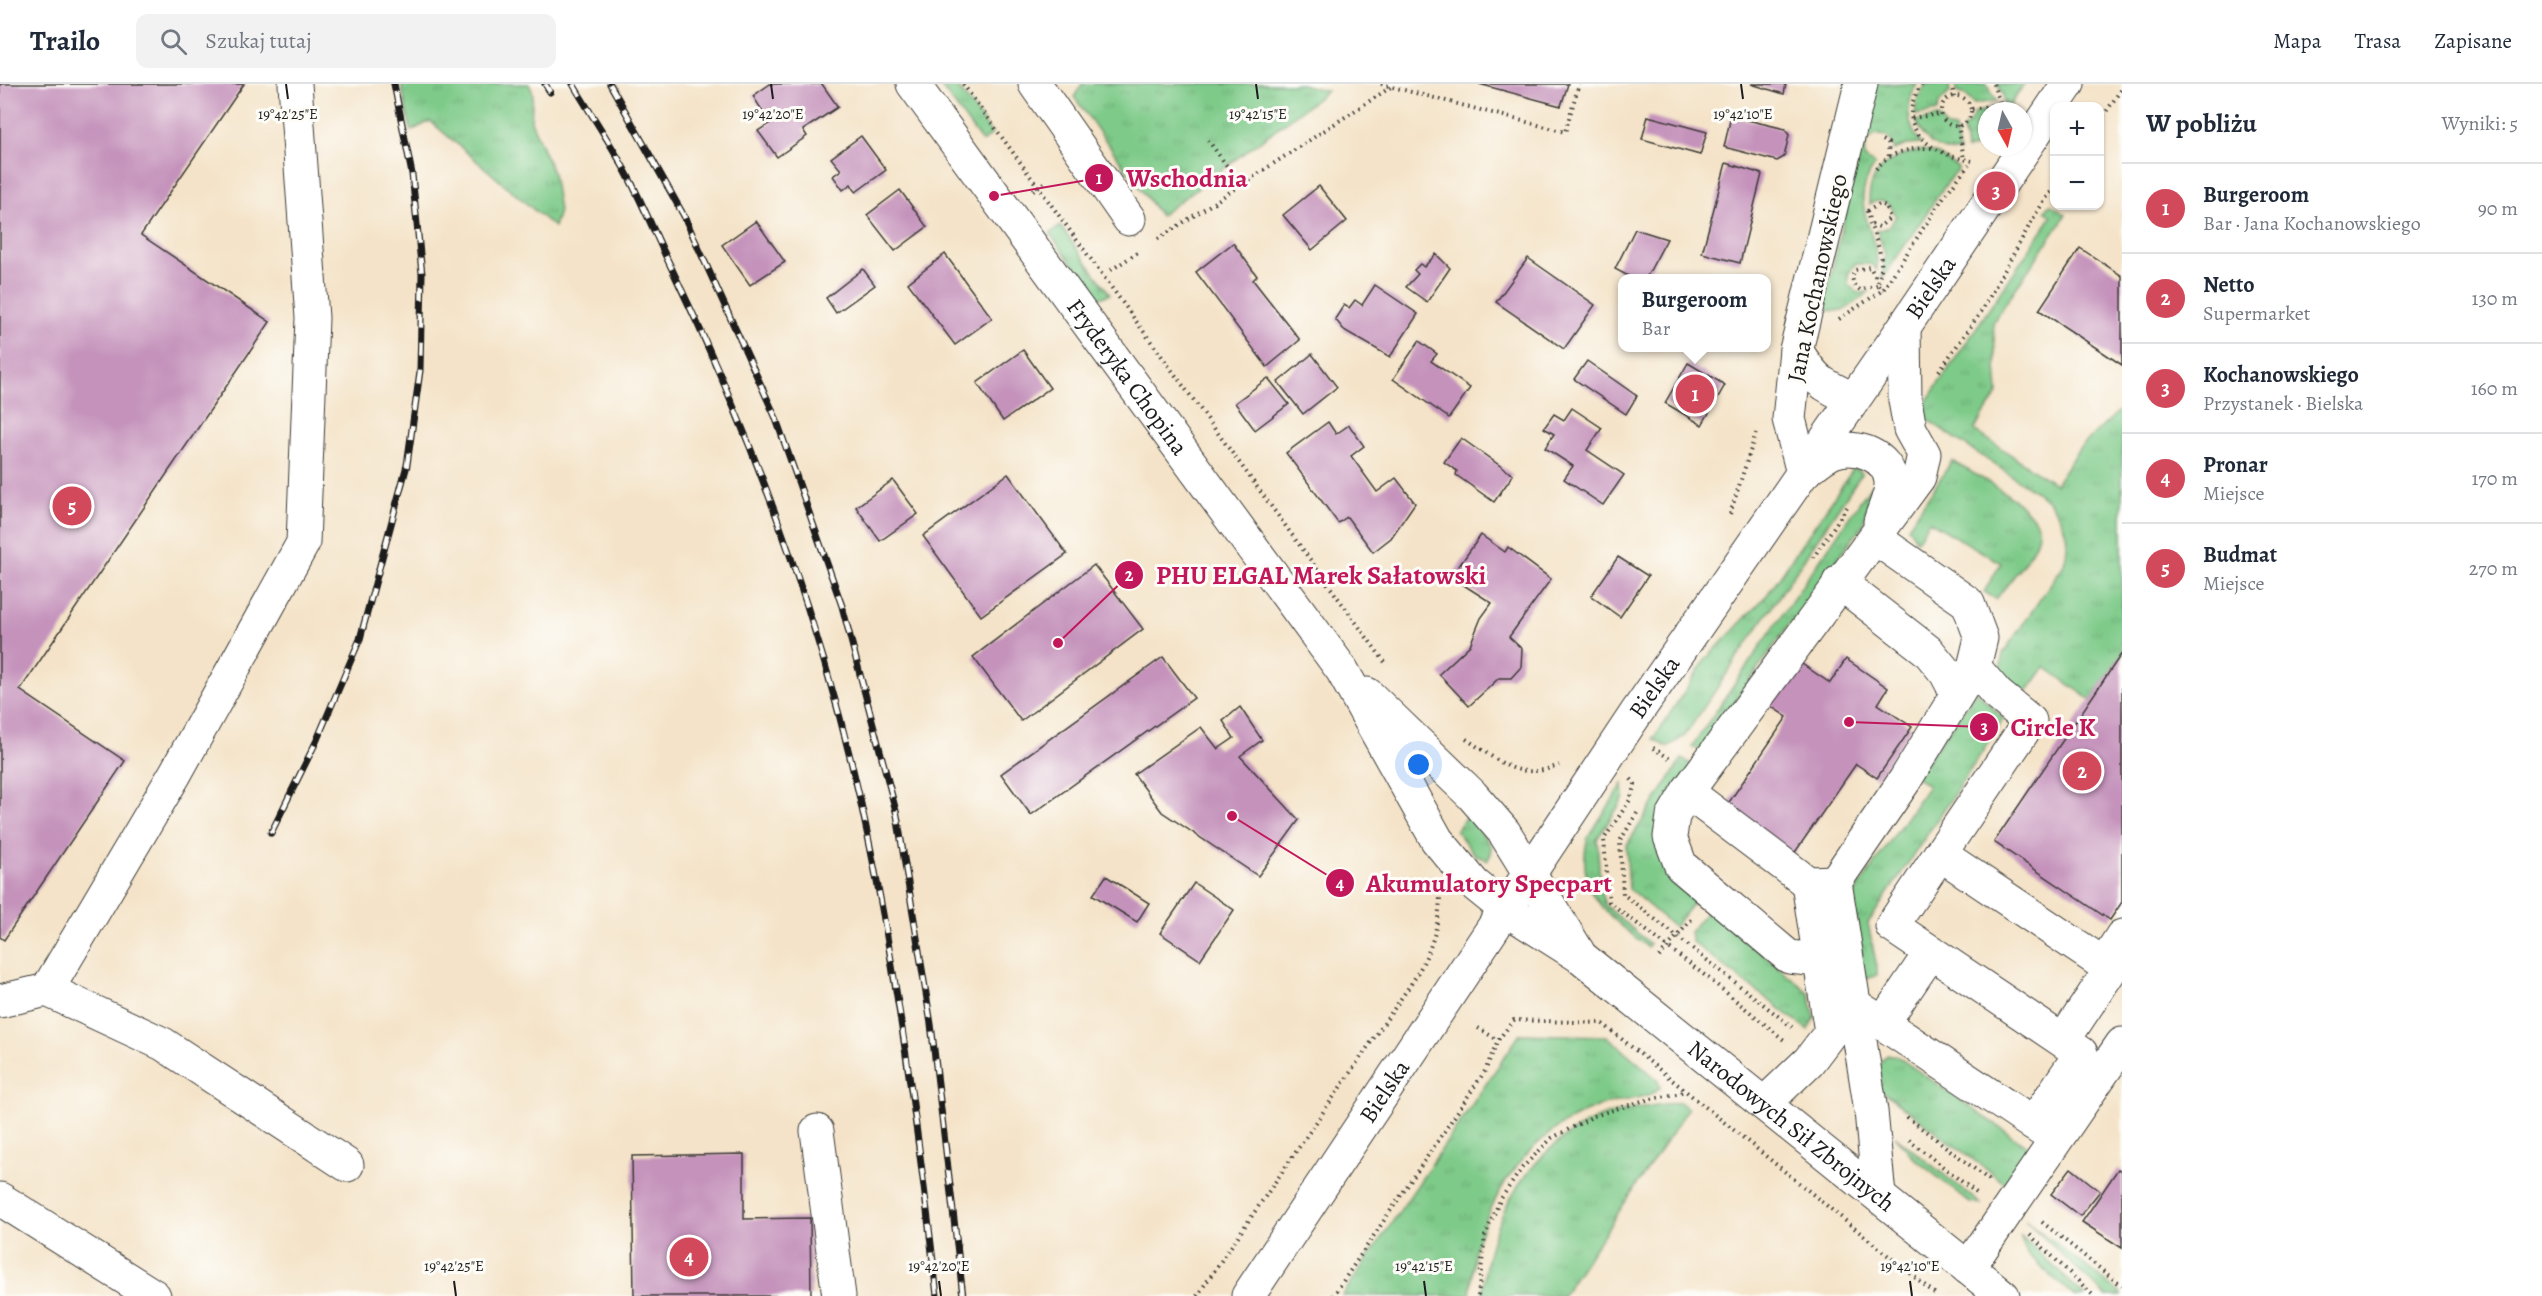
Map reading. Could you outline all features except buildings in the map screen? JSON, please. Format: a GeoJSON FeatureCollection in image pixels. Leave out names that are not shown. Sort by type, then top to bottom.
{"type":"FeatureCollection","features":[{"type":"Feature","properties":{"kind":"street"},"geometry":{"type":"LineString","coordinates":[[47,990],[175,774],[303,543],[312,318],[295,84]]}},
{"type":"Feature","properties":{"kind":"street","name":"Fryderyka Chopina"},"geometry":{"type":"LineString","coordinates":[[913,84],[1342,670],[1437,840],[1474,884],[1505,909]]}},
{"type":"Feature","properties":{"kind":"street"},"geometry":{"type":"LineString","coordinates":[[1035,84],[1129,219]]}},
{"type":"Feature","properties":{"kind":"street","name":"Jana Kochanowskiego"},"geometry":{"type":"LineString","coordinates":[[1803,473],[1789,419],[1797,350],[1861,84]]}},
{"type":"Feature","properties":{"kind":"street","name":"Bielska"},"geometry":{"type":"LineString","coordinates":[[1248,1296],[1505,909],[2068,84]]}},
{"type":"Feature","properties":{"kind":"street"},"geometry":{"type":"LineString","coordinates":[[1819,960],[1789,957],[1681,866],[1670,837],[1673,816],[1687,792],[1839,582],[1875,538],[1919,477],[1924,454],[1910,429],[1905,399],[1904,327]]}},
{"type":"Feature","properties":{"kind":"street"},"geometry":{"type":"LineString","coordinates":[[1797,350],[1812,375],[1828,387],[1853,399]]}},
{"type":"Feature","properties":{"kind":"street"},"geometry":{"type":"LineString","coordinates":[[1803,473],[1834,451],[1857,449],[1880,459],[1885,465],[1891,483],[1875,538]]}},
{"type":"Feature","properties":{"kind":"street"},"geometry":{"type":"LineString","coordinates":[[1764,1104],[1809,1061],[1831,1032],[1819,960],[1822,882],[1905,780],[1974,667],[1980,638],[1968,603],[1875,538]]}},
{"type":"Feature","properties":{"kind":"street"},"geometry":{"type":"LineString","coordinates":[[1839,582],[1928,651],[1946,673],[1957,694]]}},
{"type":"Feature","properties":{"kind":"street"},"geometry":{"type":"LineString","coordinates":[[1974,667],[1997,694],[2030,721],[1892,926],[2093,1052]]}},
{"type":"Feature","properties":{"kind":"street","name":"Fryderyka Chopina"},"geometry":{"type":"LineString","coordinates":[[1342,670],[1472,795],[1504,832],[1530,873]]}},
{"type":"Feature","properties":{"kind":"street"},"geometry":{"type":"LineString","coordinates":[[1687,792],[1822,882],[1856,1005],[1880,1196]]}},
{"type":"Feature","properties":{"kind":"street"},"geometry":{"type":"LineString","coordinates":[[1940,854],[2112,970]]}},
{"type":"Feature","properties":{"kind":"street","name":"Narodowych Sił Zbrojnych"},"geometry":{"type":"LineString","coordinates":[[1530,873],[1581,957]]}},
{"type":"Feature","properties":{"kind":"street","name":"Narodowych Sił Zbrojnych"},"geometry":{"type":"LineString","coordinates":[[1505,909],[1581,957],[2003,1296]]}},
{"type":"Feature","properties":{"kind":"street"},"geometry":{"type":"LineString","coordinates":[[1968,1268],[2006,1216],[2045,1132],[2093,1052],[2122,936]]}},
{"type":"Feature","properties":{"kind":"street"},"geometry":{"type":"LineString","coordinates":[[1883,1023],[1931,952]]}},
{"type":"Feature","properties":{"kind":"street"},"geometry":{"type":"LineString","coordinates":[[0,1001],[47,990],[163,1044],[347,1165]]}},
{"type":"Feature","properties":{"kind":"street"},"geometry":{"type":"LineString","coordinates":[[1856,1005],[2045,1132]]}},
{"type":"Feature","properties":{"kind":"street"},"geometry":{"type":"LineString","coordinates":[[817,1131],[839,1296]]}},
{"type":"Feature","properties":{"kind":"street"},"geometry":{"type":"LineString","coordinates":[[0,1199],[154,1296]]}},
{"type":"Feature","properties":{"kind":"path"},"geometry":{"type":"LineString","coordinates":[[963,84],[1268,505],[1393,672]]}},
{"type":"Feature","properties":{"kind":"path"},"geometry":{"type":"LineString","coordinates":[[1381,84],[1565,132],[1579,84]]}},
{"type":"Feature","properties":{"kind":"path"},"geometry":{"type":"LineString","coordinates":[[1922,84],[1913,99],[1912,118],[1919,137],[1943,154],[1972,161]]}},
{"type":"Feature","properties":{"kind":"path"},"geometry":{"type":"LineString","coordinates":[[1952,84],[1954,97]]}},
{"type":"Feature","properties":{"kind":"path"},"geometry":{"type":"LineString","coordinates":[[1993,84],[2001,102]]}},
{"type":"Feature","properties":{"kind":"path"},"geometry":{"type":"LineString","coordinates":[[1151,244],[1390,87]]}},
{"type":"Feature","properties":{"kind":"path"},"geometry":{"type":"LineString","coordinates":[[2104,115],[2122,88]]}},
{"type":"Feature","properties":{"kind":"path"},"geometry":{"type":"LineString","coordinates":[[1941,114],[1943,105],[1954,97],[1964,98],[1971,109]]}},
{"type":"Feature","properties":{"kind":"path"},"geometry":{"type":"LineString","coordinates":[[1971,109],[1978,108]]}},
{"type":"Feature","properties":{"kind":"path"},"geometry":{"type":"LineString","coordinates":[[1941,114],[1950,125],[1958,125],[1966,122],[1971,109]]}},
{"type":"Feature","properties":{"kind":"path"},"geometry":{"type":"LineString","coordinates":[[1912,118],[1941,114]]}},
{"type":"Feature","properties":{"kind":"path"},"geometry":{"type":"LineString","coordinates":[[1958,125],[1964,159]]}},
{"type":"Feature","properties":{"kind":"path"},"geometry":{"type":"LineString","coordinates":[[1208,140],[1240,184]]}},
{"type":"Feature","properties":{"kind":"path"},"geometry":{"type":"LineString","coordinates":[[1874,173],[1893,155],[1911,148],[1932,148]]}},
{"type":"Feature","properties":{"kind":"path"},"geometry":{"type":"LineString","coordinates":[[1033,190],[1047,181]]}},
{"type":"Feature","properties":{"kind":"path"},"geometry":{"type":"LineString","coordinates":[[1871,224],[1879,226],[1887,223],[1890,218],[1886,206],[1880,204],[1867,208],[1871,224],[1882,257],[1878,283]]}},
{"type":"Feature","properties":{"kind":"path"},"geometry":{"type":"LineString","coordinates":[[1111,270],[1141,250]]}},
{"type":"Feature","properties":{"kind":"path"},"geometry":{"type":"LineString","coordinates":[[1878,283],[1860,290],[1854,285],[1852,278],[1856,270],[1870,267],[1883,290]]}},
{"type":"Feature","properties":{"kind":"path"},"geometry":{"type":"LineString","coordinates":[[1462,737],[1515,771],[1553,768],[1568,762]]}},
{"type":"Feature","properties":{"kind":"path"},"geometry":{"type":"LineString","coordinates":[[1630,800],[1604,839],[1609,902],[1707,977],[1809,1061]]}},
{"type":"Feature","properties":{"kind":"path"},"geometry":{"type":"LineString","coordinates":[[1197,1296],[1426,962],[1440,908],[1437,888]]}},
{"type":"Feature","properties":{"kind":"path"},"geometry":{"type":"LineString","coordinates":[[1659,957],[1714,893]]}},
{"type":"Feature","properties":{"kind":"path"},"geometry":{"type":"LineString","coordinates":[[1411,984],[1417,988]]}},
{"type":"Feature","properties":{"kind":"path"},"geometry":{"type":"LineString","coordinates":[[1333,1296],[1485,1071],[1498,1040],[1514,1020],[1602,1023],[1938,1296]]}},
{"type":"Feature","properties":{"kind":"path"},"geometry":{"type":"LineString","coordinates":[[1478,1028],[1498,1040]]}},
{"type":"Feature","properties":{"kind":"path"},"geometry":{"type":"LineString","coordinates":[[1478,1296],[1485,1236],[1500,1200],[1522,1168],[1552,1138],[1594,1116],[1642,1101],[1687,1092]]}},
{"type":"Feature","properties":{"kind":"path"},"geometry":{"type":"LineString","coordinates":[[1871,1110],[2021,1227],[2094,1296]]}},
{"type":"Feature","properties":{"kind":"green space"},"geometry":{"type":"Polygon","coordinates":[[[401,84],[529,84],[533,93],[531,121],[553,173],[559,211],[554,227],[430,121],[411,131],[401,84]]]}},
{"type":"Feature","properties":{"kind":"green space"},"geometry":{"type":"Polygon","coordinates":[[[939,84],[956,84],[992,134],[982,142],[939,84]]]}},
{"type":"Feature","properties":{"kind":"green space"},"geometry":{"type":"Polygon","coordinates":[[[1082,84],[1302,84],[1327,91],[1160,216],[1074,97],[1082,84]]]}},
{"type":"Feature","properties":{"kind":"green space"},"geometry":{"type":"Polygon","coordinates":[[[1875,84],[1917,84],[1910,100],[1909,115],[1921,144],[1907,145],[1894,150],[1892,143],[1883,135],[1877,135],[1867,142],[1865,158],[1875,165],[1863,193],[1863,205],[1876,255],[1877,270],[1871,264],[1855,264],[1848,274],[1848,284],[1858,293],[1869,292],[1843,311],[1823,310],[1875,84]]]}},
{"type":"Feature","properties":{"kind":"green space"},"geometry":{"type":"Polygon","coordinates":[[[1926,84],[1949,84],[1950,92],[1939,103],[1938,111],[1915,115],[1917,99],[1926,84]]]}},
{"type":"Feature","properties":{"kind":"green space"},"geometry":{"type":"Polygon","coordinates":[[[1956,84],[1987,84],[1996,101],[1974,104],[1965,95],[1957,92],[1956,84]]]}},
{"type":"Feature","properties":{"kind":"green space"},"geometry":{"type":"Polygon","coordinates":[[[1997,84],[2024,84],[2012,102],[2004,102],[1997,84]]]}},
{"type":"Feature","properties":{"kind":"green space"},"geometry":{"type":"Polygon","coordinates":[[[1975,112],[1978,112],[1978,142],[1974,148],[1966,150],[1963,128],[1969,124],[1975,112]]]}},
{"type":"Feature","properties":{"kind":"green space"},"geometry":{"type":"Polygon","coordinates":[[[1938,117],[1947,128],[1955,129],[1959,152],[1944,150],[1932,144],[1927,140],[1916,121],[1938,117]]]}},
{"type":"Feature","properties":{"kind":"green space"},"geometry":{"type":"Polygon","coordinates":[[[1923,150],[1937,154],[1958,168],[1958,171],[1953,174],[1882,279],[1885,255],[1877,230],[1888,226],[1896,216],[1886,202],[1878,201],[1869,204],[1873,182],[1884,166],[1892,160],[1923,150]]]}},
{"type":"Feature","properties":{"kind":"green space"},"geometry":{"type":"Polygon","coordinates":[[[2050,204],[2050,210],[2059,210],[2066,215],[1993,322],[1998,393],[1974,430],[2055,484],[2078,450],[2122,408],[2122,653],[2091,700],[2045,667],[2029,689],[2021,694],[2001,682],[2000,669],[2003,653],[2063,566],[2067,540],[2063,524],[2049,501],[1925,418],[1924,405],[2052,216],[2045,211],[2050,204]]]}},
{"type":"Feature","properties":{"kind":"green space"},"geometry":{"type":"Polygon","coordinates":[[[1060,226],[1110,294],[1100,298],[1094,294],[1050,234],[1060,226]]]}},
{"type":"Feature","properties":{"kind":"green space"},"geometry":{"type":"Polygon","coordinates":[[[1952,461],[2018,502],[2036,523],[2038,533],[2032,549],[1996,599],[1984,592],[2001,563],[1929,521],[1917,541],[1908,527],[1952,461]]]}},
{"type":"Feature","properties":{"kind":"green space"},"geometry":{"type":"Polygon","coordinates":[[[1854,468],[1862,473],[1684,737],[1667,747],[1653,739],[1706,659],[1767,595],[1854,468]]]}},
{"type":"Feature","properties":{"kind":"green space"},"geometry":{"type":"Polygon","coordinates":[[[1872,484],[1863,525],[1837,559],[1839,567],[1787,627],[1701,752],[1692,746],[1872,484]]]}},
{"type":"Feature","properties":{"kind":"green space"},"geometry":{"type":"Polygon","coordinates":[[[1976,691],[2003,718],[1868,923],[1877,975],[1867,979],[1863,976],[1854,899],[1857,889],[1928,786],[1916,777],[1976,691]]]}},
{"type":"Feature","properties":{"kind":"green space"},"geometry":{"type":"Polygon","coordinates":[[[1682,759],[1693,765],[1670,798],[1696,899],[1674,927],[1629,889],[1626,846],[1682,759]]]}},
{"type":"Feature","properties":{"kind":"green space"},"geometry":{"type":"Polygon","coordinates":[[[1623,784],[1624,798],[1597,839],[1601,893],[1605,905],[1650,944],[1647,947],[1608,914],[1590,889],[1586,874],[1585,857],[1588,837],[1623,784]]]}},
{"type":"Feature","properties":{"kind":"green space"},"geometry":{"type":"Polygon","coordinates":[[[1467,815],[1491,845],[1491,854],[1487,860],[1475,855],[1456,831],[1467,815]]]}},
{"type":"Feature","properties":{"kind":"green space"},"geometry":{"type":"Polygon","coordinates":[[[1709,908],[1809,993],[1815,1018],[1808,1030],[1692,942],[1690,932],[1709,908]]]}},
{"type":"Feature","properties":{"kind":"green space"},"geometry":{"type":"Polygon","coordinates":[[[1520,1034],[1607,1036],[1658,1080],[1660,1088],[1648,1095],[1599,1106],[1579,1115],[1561,1125],[1530,1151],[1505,1182],[1481,1231],[1474,1256],[1470,1296],[1342,1296],[1520,1034]]]}},
{"type":"Feature","properties":{"kind":"green space"},"geometry":{"type":"Polygon","coordinates":[[[1888,1055],[1895,1055],[2028,1147],[2029,1155],[2007,1185],[1878,1088],[1878,1065],[1888,1055]]]}},
{"type":"Feature","properties":{"kind":"green space"},"geometry":{"type":"Polygon","coordinates":[[[1680,1102],[1688,1109],[1562,1296],[1482,1296],[1488,1256],[1505,1209],[1529,1171],[1544,1155],[1560,1140],[1599,1118],[1628,1110],[1680,1102]]]}},
{"type":"Feature","properties":{"kind":"green space"},"geometry":{"type":"Polygon","coordinates":[[[1895,1136],[1981,1204],[1970,1203],[1915,1159],[1895,1136]]]}},
{"type":"Feature","properties":{"kind":"green space"},"geometry":{"type":"Polygon","coordinates":[[[2025,1220],[2122,1294],[2122,1296],[2106,1296],[2025,1220]]]}},
{"type":"Feature","properties":{"kind":"green space"},"geometry":{"type":"Polygon","coordinates":[[[2020,1235],[2085,1296],[2074,1296],[2027,1254],[2020,1235]]]}},
{"type":"Feature","properties":{"kind":"railway"},"geometry":{"type":"LineString","coordinates":[[271,833],[316,742],[360,639],[407,465],[420,371],[422,274],[412,174],[394,84]]}},
{"type":"Feature","properties":{"kind":"railway"},"geometry":{"type":"LineString","coordinates":[[545,84],[550,92]]}},
{"type":"Feature","properties":{"kind":"railway"},"geometry":{"type":"LineString","coordinates":[[573,84],[632,183],[702,334],[761,476],[812,623],[854,771],[881,902],[908,1070],[937,1296]]}},
{"type":"Feature","properties":{"kind":"railway"},"geometry":{"type":"LineString","coordinates":[[610,84],[684,216],[775,416],[842,606],[897,815],[931,1024],[963,1296]]}},
{"type":"Feature","properties":{"kind":"place","name":"Kochanowskiego"},"geometry":{"type":"Point","coordinates":[1996,191]}},
{"type":"Feature","properties":{"kind":"place","name":"Wschodnia"},"geometry":{"type":"Point","coordinates":[994,196]}},
{"type":"Feature","properties":{"kind":"place","name":"Burgeroom"},"geometry":{"type":"Point","coordinates":[1695,394]}},
{"type":"Feature","properties":{"kind":"place","name":"Budmat"},"geometry":{"type":"Point","coordinates":[72,506]}},
{"type":"Feature","properties":{"kind":"place","name":"PHU ELGAL Marek Sałatowski"},"geometry":{"type":"Point","coordinates":[1058,643]}},
{"type":"Feature","properties":{"kind":"place","name":"Circle K"},"geometry":{"type":"Point","coordinates":[1849,722]}},
{"type":"Feature","properties":{"kind":"place","name":"Netto"},"geometry":{"type":"Point","coordinates":[2082,771]}},
{"type":"Feature","properties":{"kind":"place","name":"Akumulatory Specpart"},"geometry":{"type":"Point","coordinates":[1232,816]}},
{"type":"Feature","properties":{"kind":"place","name":"Pronar"},"geometry":{"type":"Point","coordinates":[689,1257]}}]}
